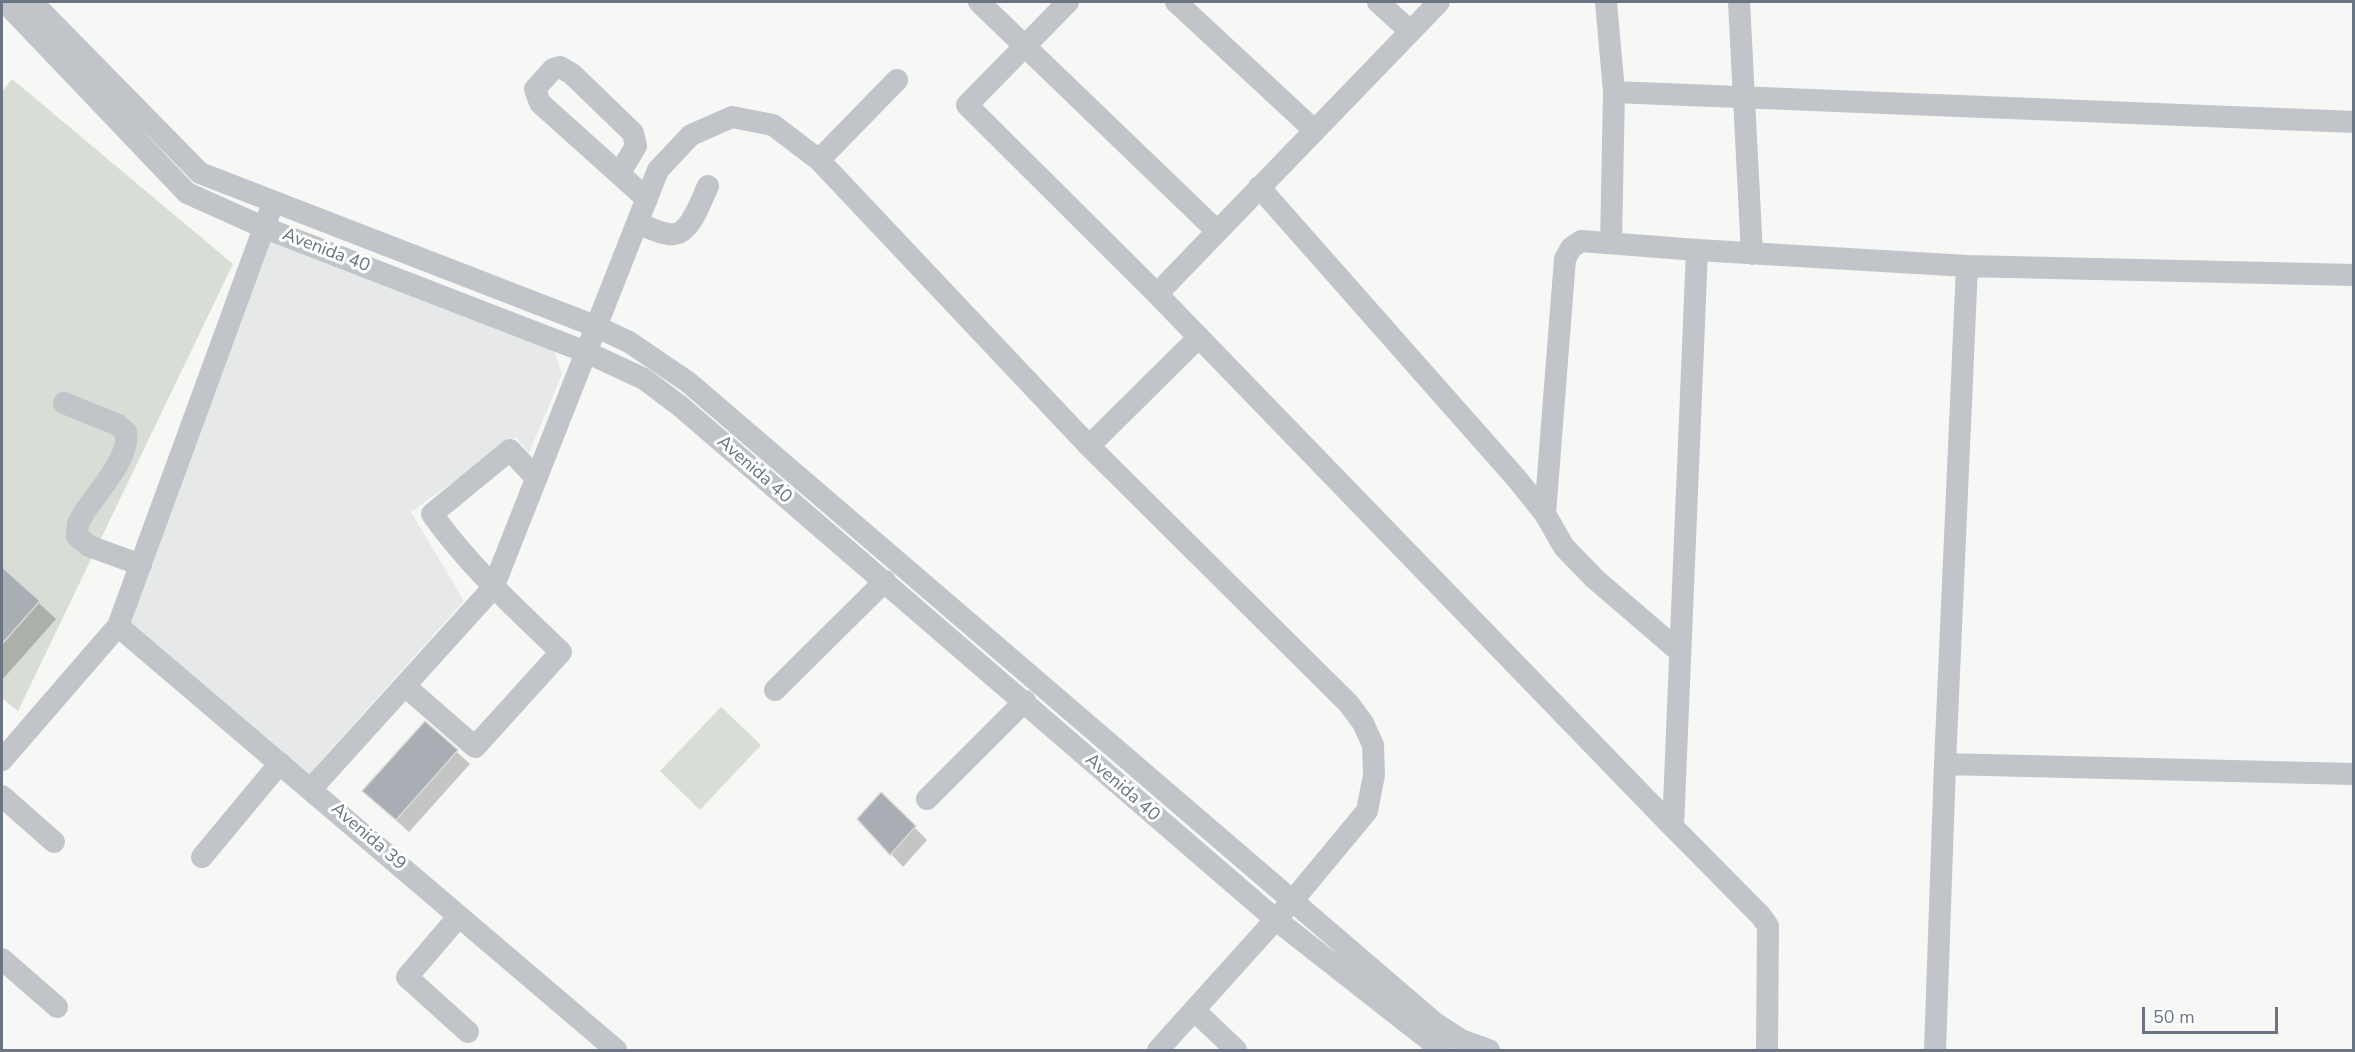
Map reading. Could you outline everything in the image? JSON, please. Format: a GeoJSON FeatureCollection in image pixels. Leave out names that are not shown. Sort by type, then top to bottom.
{"type":"FeatureCollection","features":[{"type":"Feature","properties":{"kind":"street","name":"Avenida 40"},"geometry":{"type":"LineString","coordinates":[[5,2],[51,36],[200,173],[595,326],[629,342],[688,382],[1294,899],[1436,1023],[1452,1047]]}},
{"type":"Feature","properties":{"kind":"street","name":"Avenida 40"},"geometry":{"type":"LineString","coordinates":[[32,2],[51,36],[188,193],[266,228],[586,352],[644,379],[680,406],[1025,701],[1080,752],[1275,919],[1422,1041],[1452,1047]]}},
{"type":"Feature","properties":{"kind":"street"},"geometry":{"type":"LineString","coordinates":[[979,2],[1217,231]]}},
{"type":"Feature","properties":{"kind":"street"},"geometry":{"type":"LineString","coordinates":[[1068,2],[967,105],[1157,294],[1761,916],[1768,926],[1767,1050]]}},
{"type":"Feature","properties":{"kind":"street"},"geometry":{"type":"LineString","coordinates":[[1176,2],[1314,130]]}},
{"type":"Feature","properties":{"kind":"street"},"geometry":{"type":"LineString","coordinates":[[1378,2],[1410,31]]}},
{"type":"Feature","properties":{"kind":"street"},"geometry":{"type":"LineString","coordinates":[[1157,294],[1439,2]]}},
{"type":"Feature","properties":{"kind":"street"},"geometry":{"type":"LineString","coordinates":[[1606,2],[1614,92],[1611,243]]}},
{"type":"Feature","properties":{"kind":"street"},"geometry":{"type":"LineString","coordinates":[[1739,2],[1746,96],[1752,254]]}},
{"type":"Feature","properties":{"kind":"street"},"geometry":{"type":"LineString","coordinates":[[619,174],[636,146],[633,133],[572,74],[560,67],[553,69],[535,89],[540,104],[647,199]]}},
{"type":"Feature","properties":{"kind":"street"},"geometry":{"type":"LineString","coordinates":[[819,160],[897,80]]}},
{"type":"Feature","properties":{"kind":"street"},"geometry":{"type":"LineString","coordinates":[[1614,92],[2354,122]]}},
{"type":"Feature","properties":{"kind":"street"},"geometry":{"type":"LineString","coordinates":[[311,789],[493,588],[658,170],[691,135],[732,117],[773,125],[819,160],[1089,446],[1349,704],[1363,723],[1373,746],[1374,775],[1367,811],[1294,899],[1158,1050]]}},
{"type":"Feature","properties":{"kind":"street"},"geometry":{"type":"LineString","coordinates":[[637,224],[673,234],[679,232],[689,223],[708,186]]}},
{"type":"Feature","properties":{"kind":"street"},"geometry":{"type":"LineString","coordinates":[[1258,187],[1517,479],[1545,514],[1564,547],[1595,579],[1680,652]]}},
{"type":"Feature","properties":{"kind":"street"},"geometry":{"type":"LineString","coordinates":[[2,760],[118,626],[266,228],[272,202]]}},
{"type":"Feature","properties":{"kind":"street"},"geometry":{"type":"LineString","coordinates":[[1545,514],[1565,259],[1571,248],[1581,241],[1752,254],[1967,266],[2354,275]]}},
{"type":"Feature","properties":{"kind":"street"},"geometry":{"type":"LineString","coordinates":[[1673,827],[1697,250]]}},
{"type":"Feature","properties":{"kind":"street"},"geometry":{"type":"LineString","coordinates":[[1935,1050],[1967,266]]}},
{"type":"Feature","properties":{"kind":"street"},"geometry":{"type":"LineString","coordinates":[[1089,446],[1199,337]]}},
{"type":"Feature","properties":{"kind":"street"},"geometry":{"type":"LineString","coordinates":[[64,404],[117,425],[126,432],[128,441],[123,455],[83,514],[78,524],[77,536],[89,546],[141,564]]}},
{"type":"Feature","properties":{"kind":"street"},"geometry":{"type":"LineString","coordinates":[[405,686],[475,747],[561,652],[493,588],[454,545],[432,513],[510,450],[537,478]]}},
{"type":"Feature","properties":{"kind":"street"},"geometry":{"type":"LineString","coordinates":[[775,690],[885,581]]}},
{"type":"Feature","properties":{"kind":"street","name":"Avenida 39"},"geometry":{"type":"LineString","coordinates":[[118,626],[616,1050]]}},
{"type":"Feature","properties":{"kind":"street"},"geometry":{"type":"LineString","coordinates":[[927,800],[1025,701]]}},
{"type":"Feature","properties":{"kind":"street"},"geometry":{"type":"LineString","coordinates":[[202,857],[280,763]]}},
{"type":"Feature","properties":{"kind":"street"},"geometry":{"type":"LineString","coordinates":[[1945,764],[2354,774]]}},
{"type":"Feature","properties":{"kind":"street"},"geometry":{"type":"LineString","coordinates":[[2,796],[54,842]]}},
{"type":"Feature","properties":{"kind":"street"},"geometry":{"type":"LineString","coordinates":[[459,916],[407,977],[468,1032]]}},
{"type":"Feature","properties":{"kind":"street"},"geometry":{"type":"LineString","coordinates":[[2,959],[57,1007]]}},
{"type":"Feature","properties":{"kind":"street"},"geometry":{"type":"LineString","coordinates":[[1194,1010],[1236,1050]]}},
{"type":"Feature","properties":{"kind":"street"},"geometry":{"type":"LineString","coordinates":[[1452,1047],[1484,1050]]}},
{"type":"Feature","properties":{"kind":"shaded area"},"geometry":{"type":"Polygon","coordinates":[[[12,79],[233,264],[18,711],[2,698],[2,92],[12,79]]]}},
{"type":"Feature","properties":{"kind":"shaded area"},"geometry":{"type":"Polygon","coordinates":[[[265,228],[553,348],[562,374],[529,453],[516,437],[411,512],[464,601],[318,764],[304,788],[118,626],[265,228]]]}},
{"type":"Feature","properties":{"kind":"shaded area"},"geometry":{"type":"Polygon","coordinates":[[[721,707],[761,745],[700,810],[660,771],[721,707]]]}},
{"type":"Feature","properties":{"kind":"building"},"geometry":{"type":"Polygon","coordinates":[[[2,567],[40,601],[2,644],[2,567]]]}},
{"type":"Feature","properties":{"kind":"building"},"geometry":{"type":"Polygon","coordinates":[[[425,721],[458,750],[396,820],[362,791],[425,721]]]}},
{"type":"Feature","properties":{"kind":"building"},"geometry":{"type":"Polygon","coordinates":[[[881,792],[916,826],[890,855],[857,819],[881,792]]]}}]}
